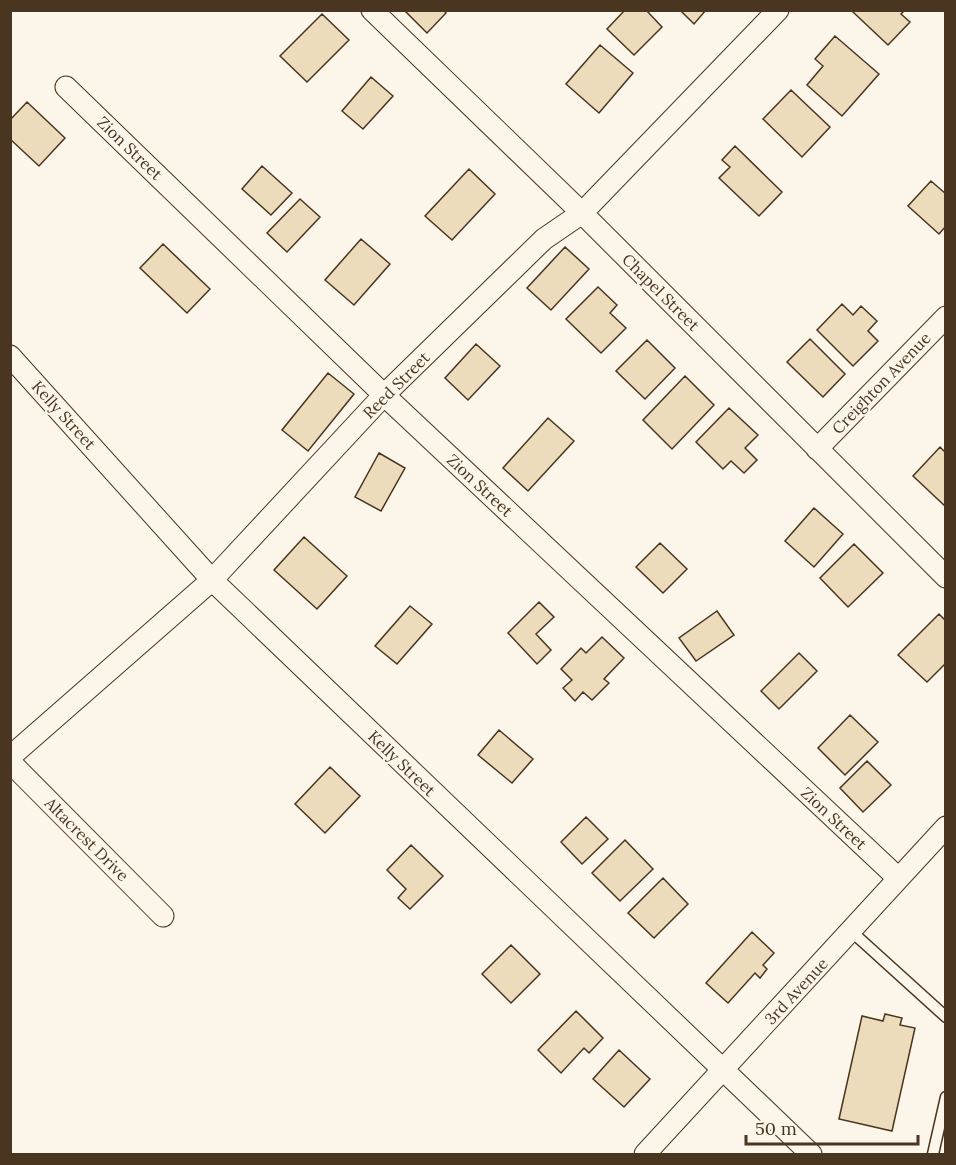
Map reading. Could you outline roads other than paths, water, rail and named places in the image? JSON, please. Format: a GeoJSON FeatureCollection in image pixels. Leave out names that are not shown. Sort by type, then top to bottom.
{"type":"FeatureCollection","features":[{"type":"Feature","properties":{"kind":"street","name":"Chapel Street"},"geometry":{"type":"LineString","coordinates":[[372,10],[582,213],[945,577]]}},
{"type":"Feature","properties":{"kind":"street","name":"Reed Street"},"geometry":{"type":"LineString","coordinates":[[10,758],[212,580],[384,395],[544,239],[582,213],[778,10]]}},
{"type":"Feature","properties":{"kind":"street","name":"Zion Street"},"geometry":{"type":"LineString","coordinates":[[66,87],[384,395],[898,878]]}},
{"type":"Feature","properties":{"kind":"street","name":"Creighton Avenue"},"geometry":{"type":"LineString","coordinates":[[817,449],[945,317]]}},
{"type":"Feature","properties":{"kind":"street","name":"Kelly Street"},"geometry":{"type":"LineString","coordinates":[[10,356],[212,580],[811,1155]]}},
{"type":"Feature","properties":{"kind":"street","name":"Altacrest Drive"},"geometry":{"type":"LineString","coordinates":[[10,762],[162,916]]}},
{"type":"Feature","properties":{"kind":"street","name":"3rd Avenue"},"geometry":{"type":"LineString","coordinates":[[645,1155],[945,827]]}},
{"type":"Feature","properties":{"kind":"lane"},"geometry":{"type":"LineString","coordinates":[[851,931],[945,1017]]}},
{"type":"Feature","properties":{"kind":"lane"},"geometry":{"type":"LineString","coordinates":[[933,1155],[945,1097]]}}]}
